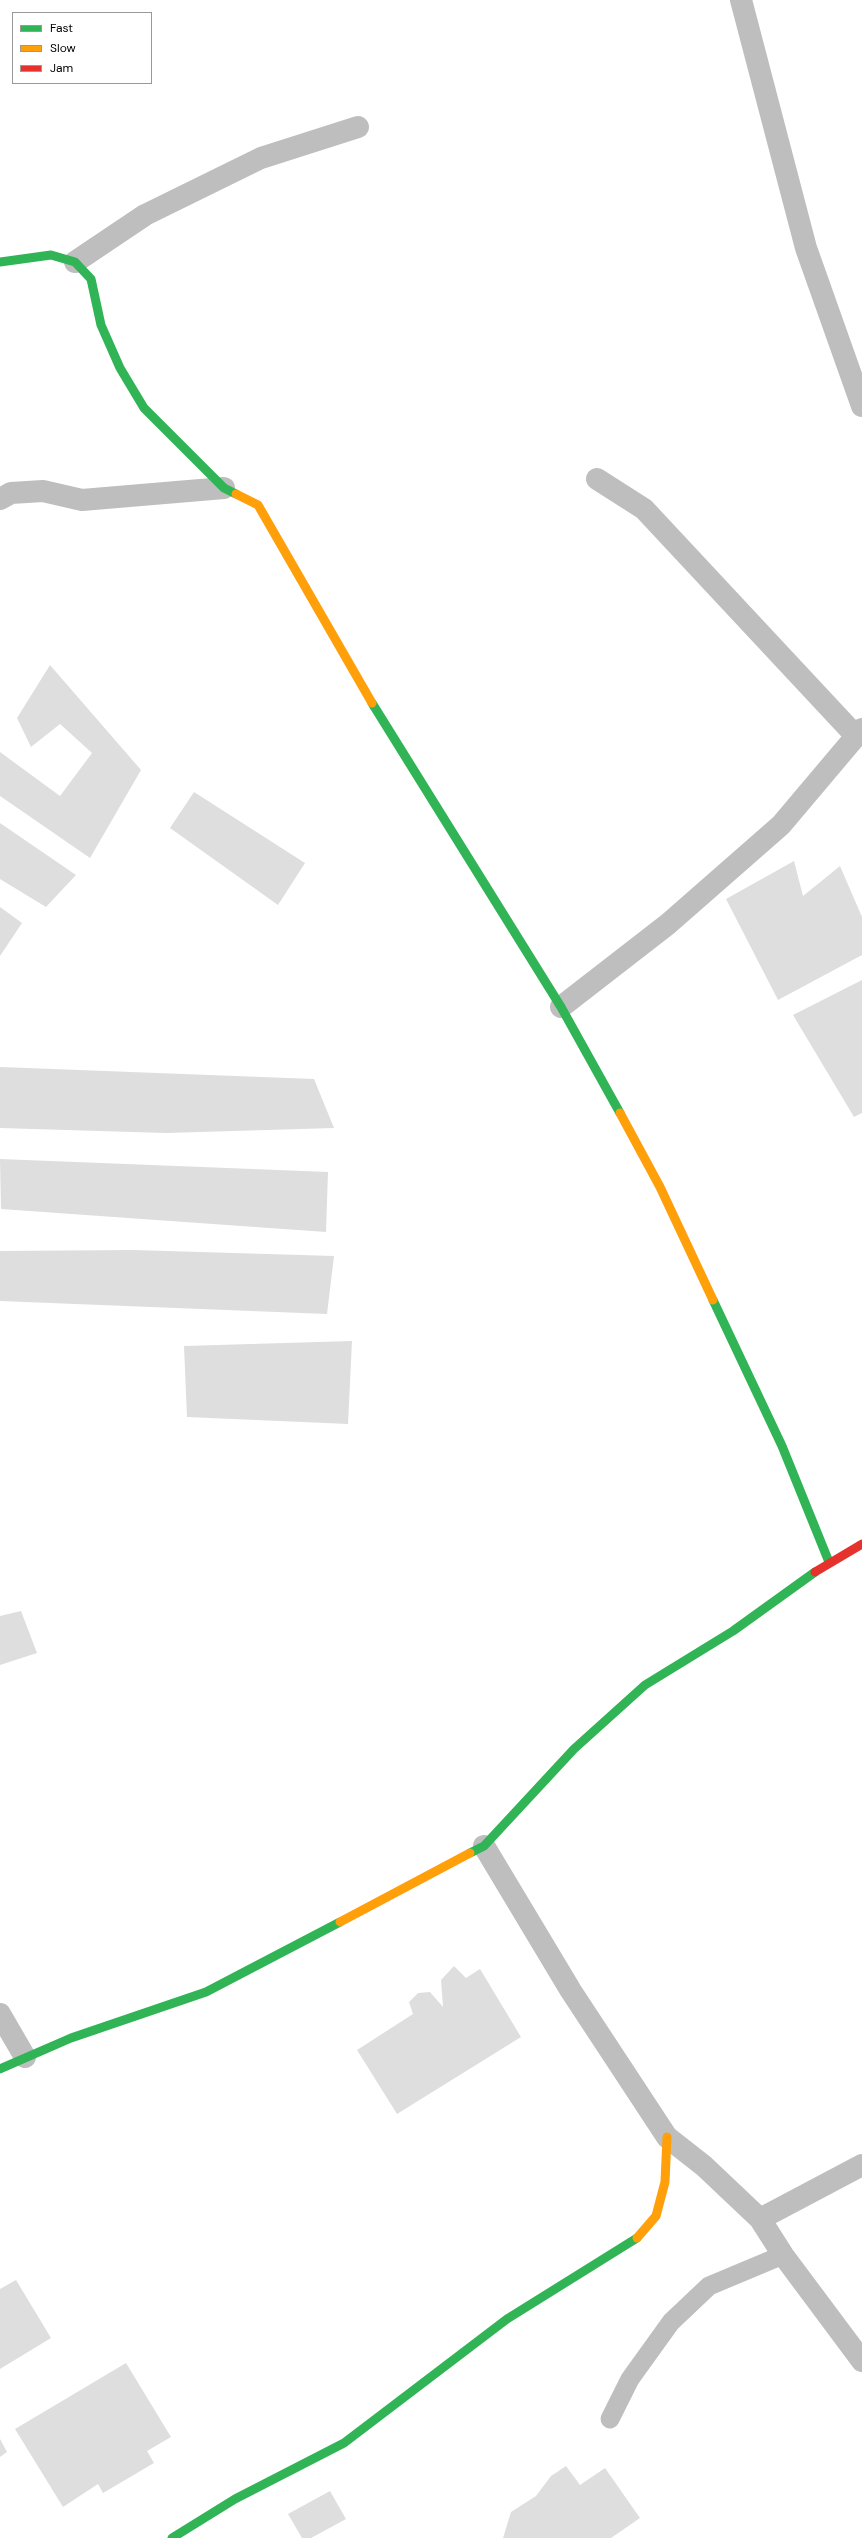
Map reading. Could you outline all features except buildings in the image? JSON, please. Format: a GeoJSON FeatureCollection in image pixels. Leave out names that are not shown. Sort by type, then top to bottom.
{"type":"FeatureCollection","features":[{"type":"Feature","properties":{"kind":"street"},"geometry":{"type":"LineString","coordinates":[[741,0],[806,248],[862,406]]}},
{"type":"Feature","properties":{"kind":"street"},"geometry":{"type":"LineString","coordinates":[[75,262],[145,215],[261,158],[358,127]]}},
{"type":"Feature","properties":{"kind":"street"},"geometry":{"type":"LineString","coordinates":[[0,262],[51,255],[75,262],[91,279],[101,325],[120,368],[144,408],[224,488],[258,505],[376,709],[561,1007],[660,1187],[782,1446],[829,1562]]}},
{"type":"Feature","properties":{"kind":"street"},"geometry":{"type":"LineString","coordinates":[[561,1007],[668,924],[781,825],[858,732],[644,509],[597,479]]}},
{"type":"Feature","properties":{"kind":"street"},"geometry":{"type":"LineString","coordinates":[[0,499],[12,493],[43,491],[82,500],[224,488]]}},
{"type":"Feature","properties":{"kind":"street"},"geometry":{"type":"LineString","coordinates":[[0,2069],[71,2038],[206,1992],[484,1846],[574,1749],[645,1685],[733,1630],[829,1562],[862,1544]]}},
{"type":"Feature","properties":{"kind":"street"},"geometry":{"type":"LineString","coordinates":[[484,1846],[571,1991],[667,2137],[704,2166],[760,2219],[783,2255],[862,2361]]}},
{"type":"Feature","properties":{"kind":"street"},"geometry":{"type":"LineString","coordinates":[[0,2014],[24,2058]]}},
{"type":"Feature","properties":{"kind":"street"},"geometry":{"type":"LineString","coordinates":[[172,2538],[235,2499],[344,2443],[507,2319],[635,2240],[656,2216],[665,2182],[667,2137]]}},
{"type":"Feature","properties":{"kind":"street"},"geometry":{"type":"LineString","coordinates":[[760,2219],[862,2165]]}},
{"type":"Feature","properties":{"kind":"lane"},"geometry":{"type":"LineString","coordinates":[[610,2419],[630,2378],[676,2317],[709,2286],[783,2255]]}},
{"type":"Feature","properties":{"kind":"traffic: fast"},"geometry":{"type":"LineString","coordinates":[[0,262],[51,255],[75,262],[91,279],[101,325],[120,368],[144,408],[224,488],[236,494]]}},
{"type":"Feature","properties":{"kind":"traffic: fast"},"geometry":{"type":"LineString","coordinates":[[372,703],[561,1007],[620,1113]]}},
{"type":"Feature","properties":{"kind":"traffic: fast"},"geometry":{"type":"LineString","coordinates":[[713,1300],[782,1446],[829,1562]]}},
{"type":"Feature","properties":{"kind":"traffic: fast"},"geometry":{"type":"LineString","coordinates":[[470,1853],[484,1846],[574,1749],[645,1685],[733,1631],[815,1572]]}},
{"type":"Feature","properties":{"kind":"traffic: fast"},"geometry":{"type":"LineString","coordinates":[[0,2069],[71,2038],[206,1992],[340,1922]]}},
{"type":"Feature","properties":{"kind":"traffic: fast"},"geometry":{"type":"LineString","coordinates":[[172,2538],[235,2499],[344,2443],[507,2319],[637,2238]]}},
{"type":"Feature","properties":{"kind":"traffic: slow"},"geometry":{"type":"LineString","coordinates":[[236,494],[258,505],[372,703]]}},
{"type":"Feature","properties":{"kind":"traffic: slow"},"geometry":{"type":"LineString","coordinates":[[620,1113],[660,1187],[713,1300]]}},
{"type":"Feature","properties":{"kind":"traffic: slow"},"geometry":{"type":"LineString","coordinates":[[340,1922],[470,1853]]}},
{"type":"Feature","properties":{"kind":"traffic: slow"},"geometry":{"type":"LineString","coordinates":[[637,2238],[656,2216],[665,2182],[667,2137]]}},
{"type":"Feature","properties":{"kind":"traffic: jam"},"geometry":{"type":"LineString","coordinates":[[815,1572],[862,1544]]}}]}
